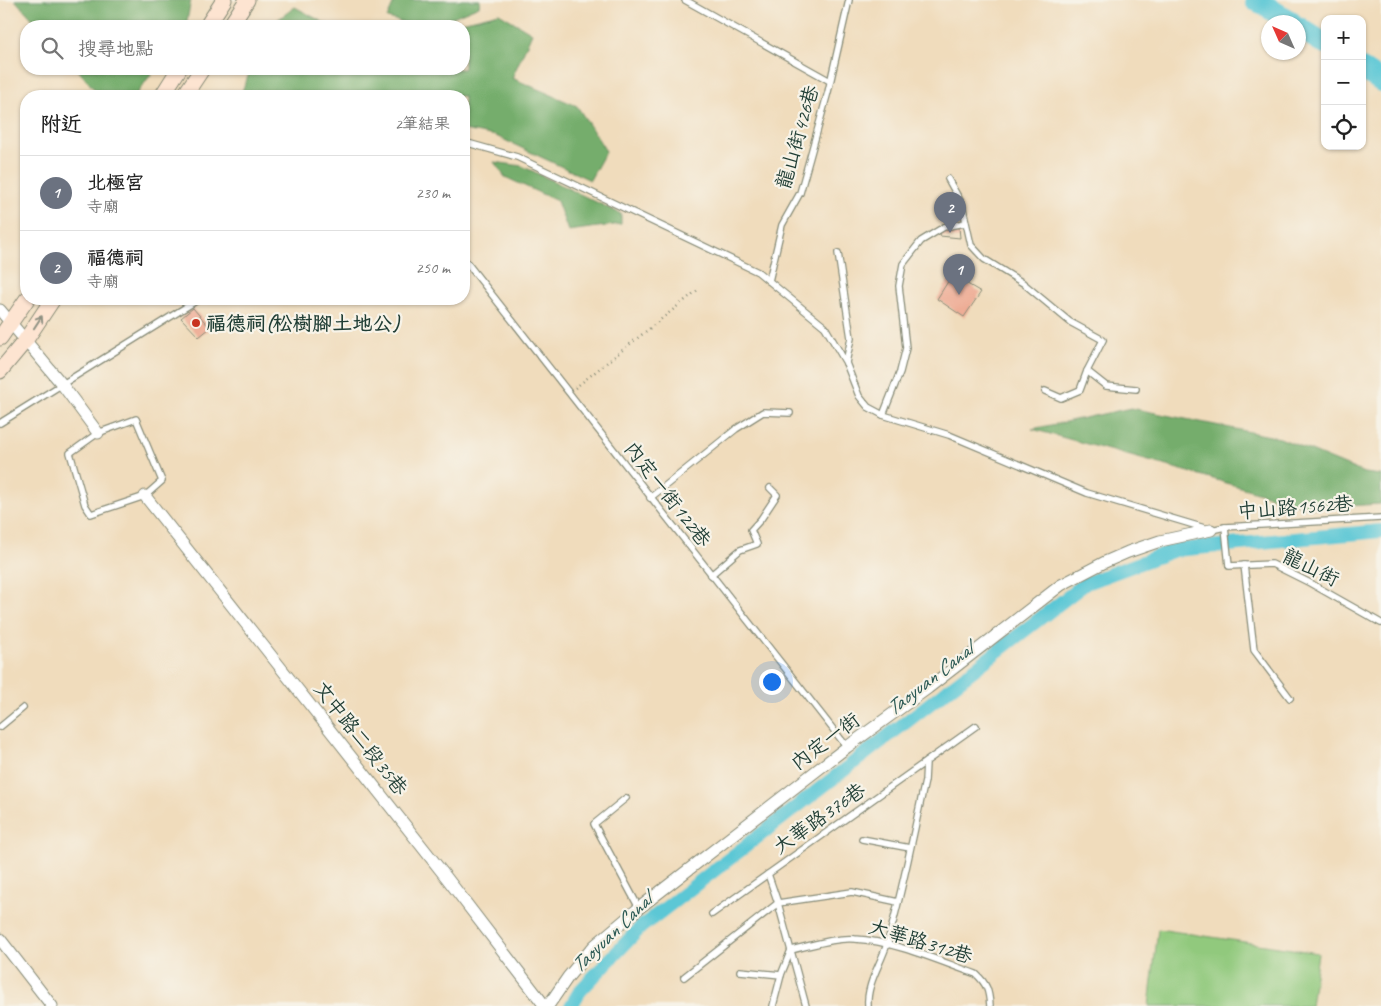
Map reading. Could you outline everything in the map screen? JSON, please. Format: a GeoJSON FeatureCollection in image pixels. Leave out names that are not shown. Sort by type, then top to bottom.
{"type":"FeatureCollection","features":[{"type":"Feature","properties":{"kind":"street"},"geometry":{"type":"LineString","coordinates":[[234,20],[247,0]]}},
{"type":"Feature","properties":{"kind":"street"},"geometry":{"type":"LineString","coordinates":[[211,20],[221,4]]}},
{"type":"Feature","properties":{"kind":"street"},"geometry":{"type":"LineString","coordinates":[[166,90],[175,75]]}},
{"type":"Feature","properties":{"kind":"street"},"geometry":{"type":"LineString","coordinates":[[188,90],[198,75]]}},
{"type":"Feature","properties":{"kind":"street"},"geometry":{"type":"LineString","coordinates":[[0,338],[24,305]]}},
{"type":"Feature","properties":{"kind":"street"},"geometry":{"type":"LineString","coordinates":[[0,371],[25,341],[49,305]]}},
{"type":"Feature","properties":{"kind":"street"},"geometry":{"type":"LineString","coordinates":[[0,310],[61,383],[98,433]]}},
{"type":"Feature","properties":{"kind":"street","name":"文中路二段35巷"},"geometry":{"type":"LineString","coordinates":[[145,496],[546,1006]]}},
{"type":"Feature","properties":{"kind":"street","name":"內定一街"},"geometry":{"type":"LineString","coordinates":[[546,1006],[594,946],[639,908],[1061,585],[1128,552],[1211,530]]}},
{"type":"Feature","properties":{"kind":"street"},"geometry":{"type":"LineString","coordinates":[[0,939],[52,1006]]}},
{"type":"Feature","properties":{"kind":"lane"},"geometry":{"type":"LineString","coordinates":[[685,0],[830,81]]}},
{"type":"Feature","properties":{"kind":"lane","name":"龍山街426巷"},"geometry":{"type":"LineString","coordinates":[[769,281],[782,225],[800,193],[830,81],[849,0]]}},
{"type":"Feature","properties":{"kind":"lane"},"geometry":{"type":"LineString","coordinates":[[470,144],[517,157],[758,272],[825,327],[846,363],[859,396],[868,407],[883,415],[950,435],[1087,493],[1211,530]]}},
{"type":"Feature","properties":{"kind":"lane"},"geometry":{"type":"LineString","coordinates":[[948,179],[962,204],[971,245],[984,259],[1024,283],[1070,322],[1103,340],[1087,371],[1080,390],[1060,398],[1045,391]]}},
{"type":"Feature","properties":{"kind":"lane"},"geometry":{"type":"LineString","coordinates":[[883,415],[900,372],[906,348],[899,286],[903,264],[921,241],[944,227],[965,223]]}},
{"type":"Feature","properties":{"kind":"lane"},"geometry":{"type":"LineString","coordinates":[[838,253],[851,338],[846,363]]}},
{"type":"Feature","properties":{"kind":"lane","name":"內定一街122巷"},"geometry":{"type":"LineString","coordinates":[[470,267],[847,747]]}},
{"type":"Feature","properties":{"kind":"lane"},"geometry":{"type":"LineString","coordinates":[[0,423],[61,383],[189,305]]}},
{"type":"Feature","properties":{"kind":"lane"},"geometry":{"type":"LineString","coordinates":[[1087,371],[1106,386],[1136,389]]}},
{"type":"Feature","properties":{"kind":"lane"},"geometry":{"type":"LineString","coordinates":[[650,498],[736,429],[763,412],[790,413]]}},
{"type":"Feature","properties":{"kind":"lane"},"geometry":{"type":"LineString","coordinates":[[136,419],[162,481],[145,496],[91,514],[86,505],[70,453],[98,433],[136,419]]}},
{"type":"Feature","properties":{"kind":"lane"},"geometry":{"type":"LineString","coordinates":[[711,575],[740,550],[757,544],[751,530],[777,495],[770,488]]}},
{"type":"Feature","properties":{"kind":"lane","name":"中山路1562巷"},"geometry":{"type":"LineString","coordinates":[[1211,530],[1381,518]]}},
{"type":"Feature","properties":{"kind":"lane","name":"龍山街"},"geometry":{"type":"LineString","coordinates":[[1226,528],[1229,566],[1272,564],[1381,623]]}},
{"type":"Feature","properties":{"kind":"lane"},"geometry":{"type":"LineString","coordinates":[[1244,565],[1254,650],[1290,698]]}},
{"type":"Feature","properties":{"kind":"lane"},"geometry":{"type":"LineString","coordinates":[[0,727],[23,708]]}},
{"type":"Feature","properties":{"kind":"lane","name":"大華路376巷"},"geometry":{"type":"LineString","coordinates":[[806,1006],[778,902],[768,874],[976,726]]}},
{"type":"Feature","properties":{"kind":"lane"},"geometry":{"type":"LineString","coordinates":[[868,1006],[867,995],[887,944],[898,902],[925,781],[926,762]]}},
{"type":"Feature","properties":{"kind":"lane"},"geometry":{"type":"LineString","coordinates":[[626,798],[594,824],[639,908]]}},
{"type":"Feature","properties":{"kind":"lane"},"geometry":{"type":"LineString","coordinates":[[862,839],[910,848]]}},
{"type":"Feature","properties":{"kind":"lane"},"geometry":{"type":"LineString","coordinates":[[712,914],[768,874]]}},
{"type":"Feature","properties":{"kind":"lane"},"geometry":{"type":"LineString","coordinates":[[684,977],[778,902],[852,892],[898,902]]}},
{"type":"Feature","properties":{"kind":"lane","name":"大華路312巷"},"geometry":{"type":"LineString","coordinates":[[791,950],[854,938],[887,944],[976,974],[985,981],[989,991],[990,1006]]}},
{"type":"Feature","properties":{"kind":"lane"},"geometry":{"type":"LineString","coordinates":[[773,1006],[781,975],[791,950]]}},
{"type":"Feature","properties":{"kind":"lane"},"geometry":{"type":"LineString","coordinates":[[740,971],[781,975]]}},
{"type":"Feature","properties":{"kind":"path"},"geometry":{"type":"LineString","coordinates":[[568,393],[700,289]]}},
{"type":"Feature","properties":{"kind":"green space"},"geometry":{"type":"Polygon","coordinates":[[[15,0],[191,0],[187,20],[33,20],[15,0]]]}},
{"type":"Feature","properties":{"kind":"green space"},"geometry":{"type":"Polygon","coordinates":[[[395,0],[480,0],[479,6],[446,20],[395,20],[387,18],[395,0]]]}},
{"type":"Feature","properties":{"kind":"green space"},"geometry":{"type":"Polygon","coordinates":[[[295,7],[319,20],[277,20],[295,7]]]}},
{"type":"Feature","properties":{"kind":"green space"},"geometry":{"type":"Polygon","coordinates":[[[499,13],[532,33],[512,78],[577,106],[606,151],[590,180],[496,136],[470,131],[470,90],[242,90],[249,75],[470,75],[470,20],[499,13]]]}},
{"type":"Feature","properties":{"kind":"green space"},"geometry":{"type":"Polygon","coordinates":[[[82,75],[151,75],[139,90],[95,90],[82,75]]]}},
{"type":"Feature","properties":{"kind":"green space"},"geometry":{"type":"Polygon","coordinates":[[[494,162],[522,166],[621,214],[621,224],[568,231],[557,201],[505,177],[494,162]]]}},
{"type":"Feature","properties":{"kind":"green space"},"geometry":{"type":"Polygon","coordinates":[[[1131,408],[1280,438],[1364,473],[1381,475],[1381,504],[1310,508],[1200,475],[1032,429],[1131,408]]]}},
{"type":"Feature","properties":{"kind":"green space"},"geometry":{"type":"Polygon","coordinates":[[[1158,929],[1318,953],[1311,1006],[1149,1006],[1158,929]]]}},
{"type":"Feature","properties":{"kind":"building"},"geometry":{"type":"Polygon","coordinates":[[[959,227],[960,238],[940,236],[941,229],[959,227]]]}},
{"type":"Feature","properties":{"kind":"building"},"geometry":{"type":"Polygon","coordinates":[[[952,275],[981,292],[964,317],[937,299],[952,275]]]}},
{"type":"Feature","properties":{"kind":"building","name":"福德祠(松樹腳土地公)"},"geometry":{"type":"Polygon","coordinates":[[[193,308],[210,328],[199,337],[181,318],[193,308]]]}},
{"type":"Feature","properties":{"kind":"waterway"},"geometry":{"type":"LineString","coordinates":[[1256,0],[1280,15]]}},
{"type":"Feature","properties":{"kind":"waterway"},"geometry":{"type":"LineString","coordinates":[[1306,32],[1321,41]]}},
{"type":"Feature","properties":{"kind":"waterway"},"geometry":{"type":"LineString","coordinates":[[1366,72],[1381,81]]}},
{"type":"Feature","properties":{"kind":"waterway","name":"Taoyuan Canal"},"geometry":{"type":"LineString","coordinates":[[571,1006],[580,991],[641,927],[1086,583],[1175,550],[1381,531]]}},
{"type":"Feature","properties":{"kind":"place","name":"福德祠"},"geometry":{"type":"Point","coordinates":[950,233]}},
{"type":"Feature","properties":{"kind":"place","name":"北極宮"},"geometry":{"type":"Point","coordinates":[959,295]}},
{"type":"Feature","properties":{"kind":"place","name":"福德祠(松樹腳土地公)"},"geometry":{"type":"Point","coordinates":[196,323]}}]}
